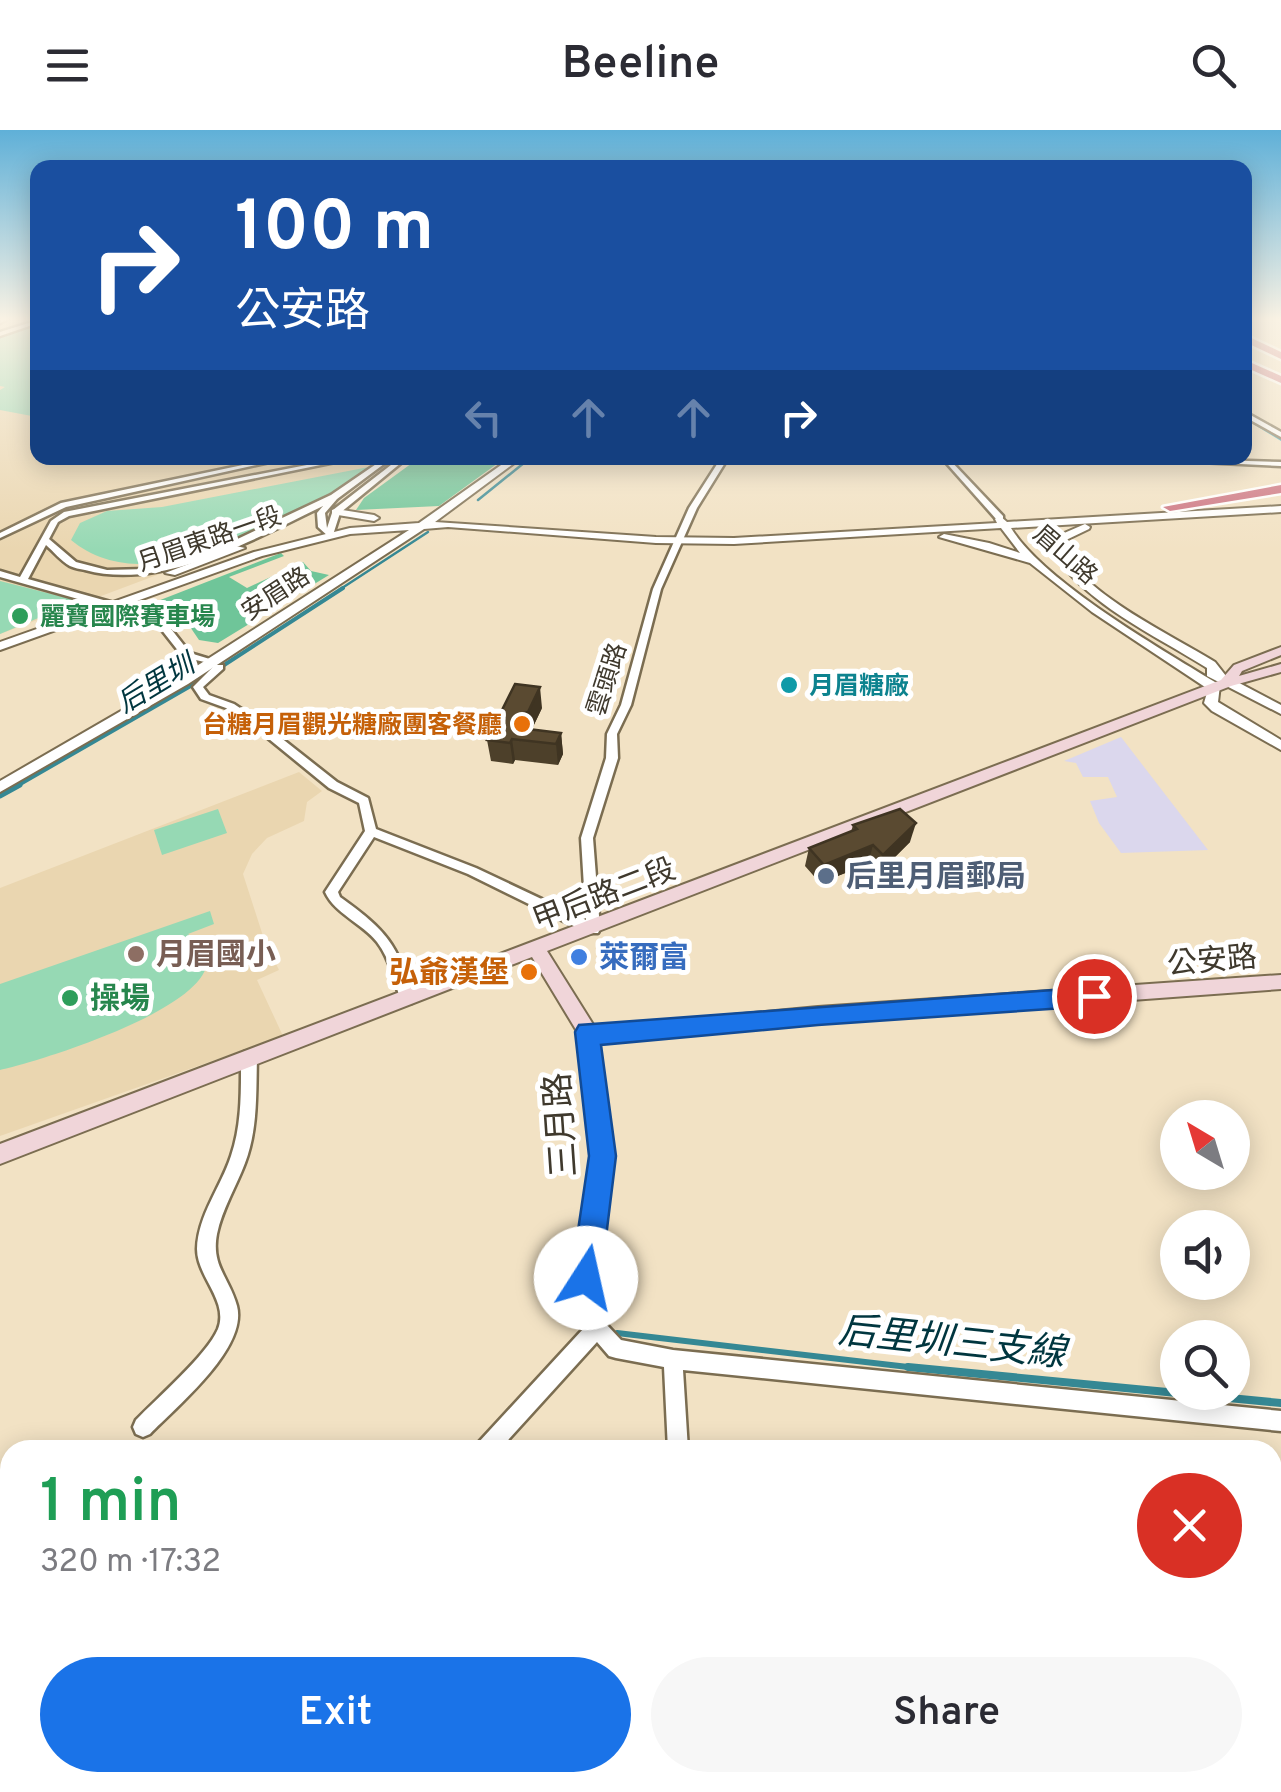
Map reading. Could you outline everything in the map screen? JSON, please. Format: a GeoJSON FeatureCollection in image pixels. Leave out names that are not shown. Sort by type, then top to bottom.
{"type":"FeatureCollection","features":[{"type":"Feature","properties":{"kind":"highway"},"geometry":{"type":"LineString","coordinates":[[1170,507],[1281,490]]}},
{"type":"Feature","properties":{"kind":"highway"},"geometry":{"type":"LineString","coordinates":[[1170,507],[1281,500]]}},
{"type":"Feature","properties":{"kind":"main road","name":"甲后路二段"},"geometry":{"type":"LineString","coordinates":[[1220,686],[1238,668],[1281,651]]}},
{"type":"Feature","properties":{"kind":"main road","name":"甲后路二段"},"geometry":{"type":"LineString","coordinates":[[0,1154],[1220,686],[1281,668]]}},
{"type":"Feature","properties":{"kind":"main road"},"geometry":{"type":"LineString","coordinates":[[536,949],[588,1032]]}},
{"type":"Feature","properties":{"kind":"main road","name":"公安路"},"geometry":{"type":"LineString","coordinates":[[588,1032],[605,1035],[818,1015],[1281,982]]}},
{"type":"Feature","properties":{"kind":"street"},"geometry":{"type":"LineString","coordinates":[[1252,418],[1281,434]]}},
{"type":"Feature","properties":{"kind":"street"},"geometry":{"type":"LineString","coordinates":[[1252,463],[1281,464]]}},
{"type":"Feature","properties":{"kind":"street"},"geometry":{"type":"LineString","coordinates":[[0,536],[64,504],[251,465]]}},
{"type":"Feature","properties":{"kind":"street"},"geometry":{"type":"LineString","coordinates":[[23,580],[56,521],[85,509],[193,492],[318,465]]}},
{"type":"Feature","properties":{"kind":"street"},"geometry":{"type":"LineString","coordinates":[[47,541],[71,563],[120,572],[204,560],[334,497],[379,465]]}},
{"type":"Feature","properties":{"kind":"street"},"geometry":{"type":"LineString","coordinates":[[334,497],[320,514],[330,524],[396,465]]}},
{"type":"Feature","properties":{"kind":"street","name":"安眉路"},"geometry":{"type":"LineString","coordinates":[[4,784],[214,664],[506,465]]}},
{"type":"Feature","properties":{"kind":"street","name":"雲頭路"},"geometry":{"type":"LineString","coordinates":[[593,929],[586,838],[612,758],[612,734],[626,706],[656,589],[720,465]]}},
{"type":"Feature","properties":{"kind":"street"},"geometry":{"type":"LineString","coordinates":[[951,465],[1001,522]]}},
{"type":"Feature","properties":{"kind":"street"},"geometry":{"type":"LineString","coordinates":[[423,524],[682,537],[904,532],[1170,507]]}},
{"type":"Feature","properties":{"kind":"street"},"geometry":{"type":"LineString","coordinates":[[1019,525],[1281,508]]}},
{"type":"Feature","properties":{"kind":"street","name":"月眉東路一段"},"geometry":{"type":"LineString","coordinates":[[0,636],[204,560],[330,524],[439,514],[682,537]]}},
{"type":"Feature","properties":{"kind":"street"},"geometry":{"type":"LineString","coordinates":[[1109,520],[1062,536],[1056,546],[1059,557],[1101,594],[1211,665],[1220,686]]}},
{"type":"Feature","properties":{"kind":"street"},"geometry":{"type":"LineString","coordinates":[[682,537],[1001,522]]}},
{"type":"Feature","properties":{"kind":"street","name":"眉山路"},"geometry":{"type":"LineString","coordinates":[[1001,522],[1019,525],[1099,601],[1220,686]]}},
{"type":"Feature","properties":{"kind":"street","name":"眉山路"},"geometry":{"type":"LineString","coordinates":[[1001,522],[1036,562],[1118,626],[1220,686],[1281,710]]}},
{"type":"Feature","properties":{"kind":"street","name":"月眉東路一段"},"geometry":{"type":"LineString","coordinates":[[0,646],[258,554],[330,524],[423,524]]}},
{"type":"Feature","properties":{"kind":"street"},"geometry":{"type":"LineString","coordinates":[[904,532],[985,545],[1036,562]]}},
{"type":"Feature","properties":{"kind":"street"},"geometry":{"type":"LineString","coordinates":[[0,574],[95,602],[132,607],[156,618],[186,655],[214,664],[198,687],[205,697],[244,715],[334,785],[364,801],[371,831],[332,892],[335,900],[383,934],[394,952],[407,998]]}},
{"type":"Feature","properties":{"kind":"street","name":"眉山路"},"geometry":{"type":"LineString","coordinates":[[1220,686],[1210,702],[1281,746]]}},
{"type":"Feature","properties":{"kind":"street"},"geometry":{"type":"LineString","coordinates":[[371,831],[472,871],[593,929]]}},
{"type":"Feature","properties":{"kind":"street","name":"三月路"},"geometry":{"type":"LineString","coordinates":[[588,1032],[602,1156],[598,1212],[580,1311],[598,1328]]}},
{"type":"Feature","properties":{"kind":"street"},"geometry":{"type":"LineString","coordinates":[[143,1427],[200,1367],[228,1328],[228,1302],[205,1255],[208,1222],[238,1160],[248,1107],[249,1057]]}},
{"type":"Feature","properties":{"kind":"street"},"geometry":{"type":"LineString","coordinates":[[494,1440],[598,1328],[616,1349],[673,1359],[1281,1420]]}},
{"type":"Feature","properties":{"kind":"street"},"geometry":{"type":"LineString","coordinates":[[673,1359],[677,1440]]}},
{"type":"Feature","properties":{"kind":"shaded area"},"geometry":{"type":"Polygon","coordinates":[[[0,396],[30,396],[30,465],[377,465],[332,496],[205,557],[0,634],[0,396]]]}},
{"type":"Feature","properties":{"kind":"shaded area"},"geometry":{"type":"Polygon","coordinates":[[[1121,737],[1208,850],[1121,853],[1099,823],[1090,801],[1117,797],[1108,777],[1083,777],[1076,763],[1064,761],[1121,737]]]}},
{"type":"Feature","properties":{"kind":"shaded area","name":"月眉國小"},"geometry":{"type":"Polygon","coordinates":[[[299,772],[322,791],[307,802],[304,821],[267,838],[252,854],[243,874],[264,939],[279,970],[257,980],[283,1036],[0,1136],[0,888],[299,772]]]}},
{"type":"Feature","properties":{"kind":"green space"},"geometry":{"type":"Polygon","coordinates":[[[0,396],[30,396],[30,416],[0,410],[0,396]]]}},
{"type":"Feature","properties":{"kind":"green space"},"geometry":{"type":"Polygon","coordinates":[[[409,465],[495,465],[439,506],[356,510],[364,498],[409,465]]]}},
{"type":"Feature","properties":{"kind":"green space"},"geometry":{"type":"Polygon","coordinates":[[[374,466],[268,529],[183,560],[142,564],[104,558],[71,540],[80,523],[107,511],[162,507],[374,466]]]}},
{"type":"Feature","properties":{"kind":"green space"},"geometry":{"type":"Polygon","coordinates":[[[281,553],[284,556],[229,577],[247,588],[303,562],[311,571],[329,575],[218,643],[199,640],[182,615],[150,604],[281,553]]]}},
{"type":"Feature","properties":{"kind":"green space","name":"麗寶國際賽車場"},"geometry":{"type":"Polygon","coordinates":[[[0,581],[79,601],[0,634],[0,581]]]}},
{"type":"Feature","properties":{"kind":"green space"},"geometry":{"type":"Polygon","coordinates":[[[218,809],[227,833],[162,855],[154,830],[218,809]]]}},
{"type":"Feature","properties":{"kind":"green space"},"geometry":{"type":"Polygon","coordinates":[[[210,911],[214,924],[188,934],[207,956],[201,978],[176,1000],[98,1039],[0,1070],[0,984],[210,911]]]}},
{"type":"Feature","properties":{"kind":"building"},"geometry":{"type":"Polygon","coordinates":[[[515,684],[540,687],[528,712],[519,714],[520,728],[561,733],[556,744],[487,740],[515,684]]]}},
{"type":"Feature","properties":{"kind":"building"},"geometry":{"type":"Polygon","coordinates":[[[900,809],[916,823],[883,855],[873,845],[824,865],[809,848],[857,829],[853,825],[900,809]]]}},
{"type":"Feature","properties":{"kind":"waterway"},"geometry":{"type":"LineString","coordinates":[[1252,420],[1281,439]]}},
{"type":"Feature","properties":{"kind":"waterway","name":"后里圳"},"geometry":{"type":"LineString","coordinates":[[478,500],[521,465]]}},
{"type":"Feature","properties":{"kind":"waterway","name":"后里圳"},"geometry":{"type":"LineString","coordinates":[[339,590],[428,532]]}},
{"type":"Feature","properties":{"kind":"waterway","name":"后里圳"},"geometry":{"type":"LineString","coordinates":[[218,669],[343,588]]}},
{"type":"Feature","properties":{"kind":"waterway","name":"后里圳"},"geometry":{"type":"LineString","coordinates":[[15,787],[201,680]]}},
{"type":"Feature","properties":{"kind":"waterway","name":"后里圳"},"geometry":{"type":"LineString","coordinates":[[0,796],[20,785]]}},
{"type":"Feature","properties":{"kind":"waterway","name":"后里圳三支線"},"geometry":{"type":"LineString","coordinates":[[617,1333],[910,1367]]}},
{"type":"Feature","properties":{"kind":"waterway","name":"后里圳三支線"},"geometry":{"type":"LineString","coordinates":[[910,1367],[1281,1403]]}},
{"type":"Feature","properties":{"kind":"waterway","name":"后里圳三支線"},"geometry":{"type":"LineString","coordinates":[[910,1367],[934,1370]]}},
{"type":"Feature","properties":{"kind":"place","name":"麗寶國際賽車場"},"geometry":{"type":"Point","coordinates":[20,616]}},
{"type":"Feature","properties":{"kind":"place","name":"月眉糖廠"},"geometry":{"type":"Point","coordinates":[789,685]}},
{"type":"Feature","properties":{"kind":"place","name":"台糖月眉觀光糖廠團客餐廳"},"geometry":{"type":"Point","coordinates":[522,724]}},
{"type":"Feature","properties":{"kind":"place","name":"后里月眉郵局"},"geometry":{"type":"Point","coordinates":[826,876]}},
{"type":"Feature","properties":{"kind":"place","name":"月眉國小"},"geometry":{"type":"Point","coordinates":[136,954]}},
{"type":"Feature","properties":{"kind":"place","name":"萊爾富"},"geometry":{"type":"Point","coordinates":[579,957]}},
{"type":"Feature","properties":{"kind":"place","name":"弘爺漢堡"},"geometry":{"type":"Point","coordinates":[529,972]}},
{"type":"Feature","properties":{"kind":"place","name":"操場"},"geometry":{"type":"Point","coordinates":[70,998]}},
{"type":"Feature","properties":{"kind":"route"},"geometry":{"type":"LineString","coordinates":[[586,1278],[598,1212],[602,1156],[588,1032],[605,1035],[818,1015],[1094,996]]}}]}
